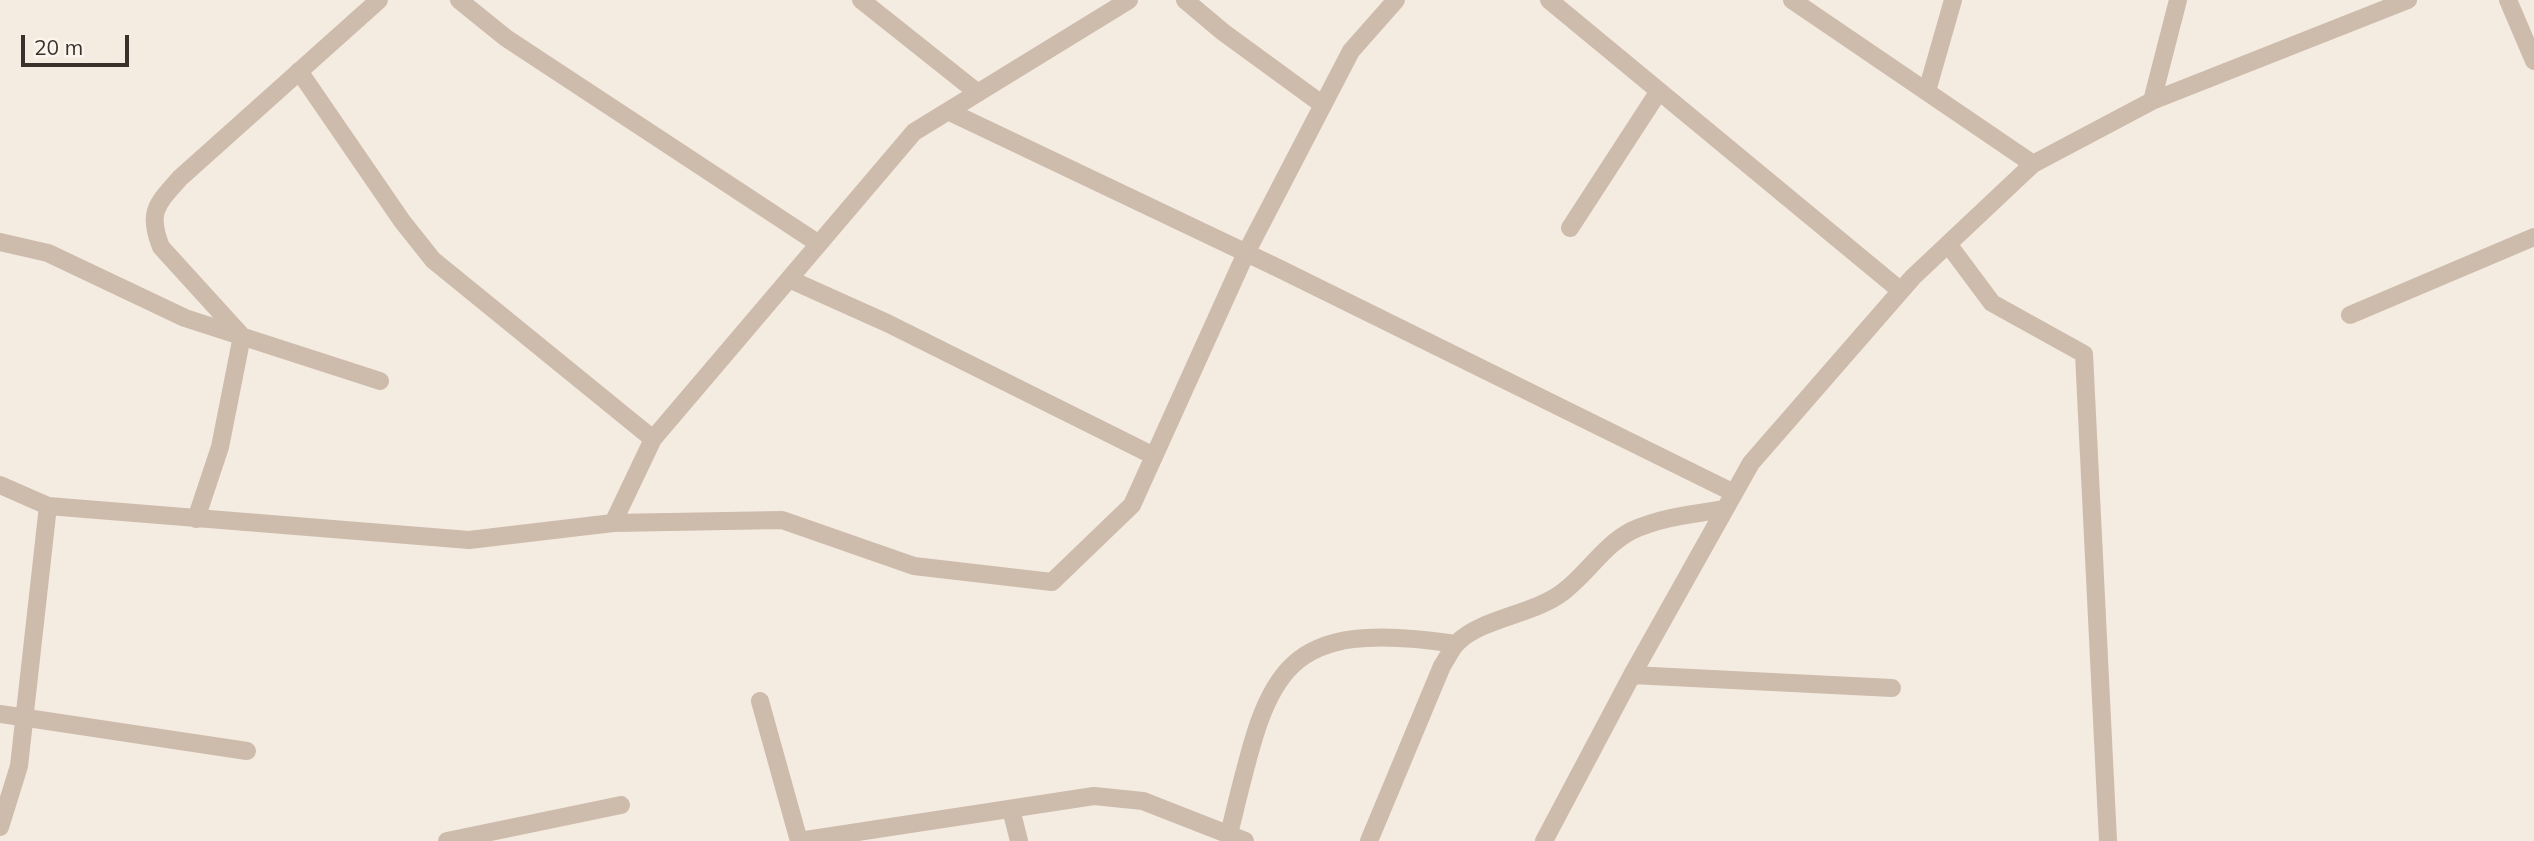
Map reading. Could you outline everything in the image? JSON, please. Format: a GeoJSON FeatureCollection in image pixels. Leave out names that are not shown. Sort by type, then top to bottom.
{"type":"FeatureCollection","features":[{"type":"Feature","properties":{"kind":"street"},"geometry":{"type":"LineString","coordinates":[[242,336],[161,247],[154,229],[155,208],[180,178],[379,0]]}},
{"type":"Feature","properties":{"kind":"street"},"geometry":{"type":"LineString","coordinates":[[459,0],[506,38],[819,244]]}},
{"type":"Feature","properties":{"kind":"street"},"geometry":{"type":"LineString","coordinates":[[861,0],[978,93]]}},
{"type":"Feature","properties":{"kind":"street"},"geometry":{"type":"LineString","coordinates":[[613,523],[653,439],[914,131],[1129,0]]}},
{"type":"Feature","properties":{"kind":"street"},"geometry":{"type":"LineString","coordinates":[[1185,0],[1223,32],[1323,105]]}},
{"type":"Feature","properties":{"kind":"street"},"geometry":{"type":"LineString","coordinates":[[0,485],[48,506],[469,540],[613,523],[782,520],[915,566],[1052,582],[1132,505],[1246,253],[1351,51],[1396,0]]}},
{"type":"Feature","properties":{"kind":"street"},"geometry":{"type":"LineString","coordinates":[[1549,0],[1901,291]]}},
{"type":"Feature","properties":{"kind":"street"},"geometry":{"type":"LineString","coordinates":[[1792,0],[2033,164]]}},
{"type":"Feature","properties":{"kind":"street"},"geometry":{"type":"LineString","coordinates":[[1927,91],[1953,0]]}},
{"type":"Feature","properties":{"kind":"street"},"geometry":{"type":"LineString","coordinates":[[2152,102],[2178,0]]}},
{"type":"Feature","properties":{"kind":"street"},"geometry":{"type":"LineString","coordinates":[[1544,841],[1632,675],[1751,463],[1901,291],[1948,244],[2033,164],[2152,102],[2408,0]]}},
{"type":"Feature","properties":{"kind":"street"},"geometry":{"type":"LineString","coordinates":[[2508,0],[2534,61]]}},
{"type":"Feature","properties":{"kind":"street"},"geometry":{"type":"LineString","coordinates":[[299,71],[402,221],[433,260],[653,439]]}},
{"type":"Feature","properties":{"kind":"street"},"geometry":{"type":"LineString","coordinates":[[1570,228],[1659,91]]}},
{"type":"Feature","properties":{"kind":"street"},"geometry":{"type":"LineString","coordinates":[[948,111],[1246,253],[1730,501]]}},
{"type":"Feature","properties":{"kind":"street"},"geometry":{"type":"LineString","coordinates":[[2350,315],[2534,237]]}},
{"type":"Feature","properties":{"kind":"street"},"geometry":{"type":"LineString","coordinates":[[0,242],[48,253],[185,318],[380,381]]}},
{"type":"Feature","properties":{"kind":"street"},"geometry":{"type":"LineString","coordinates":[[1948,244],[1992,303],[2084,354],[2108,841]]}},
{"type":"Feature","properties":{"kind":"street"},"geometry":{"type":"LineString","coordinates":[[789,279],[887,323],[1154,456]]}},
{"type":"Feature","properties":{"kind":"street"},"geometry":{"type":"LineString","coordinates":[[196,519],[220,447],[242,336]]}},
{"type":"Feature","properties":{"kind":"street"},"geometry":{"type":"LineString","coordinates":[[1369,841],[1442,666],[1456,644],[1470,633],[1532,609],[1564,592],[1600,553],[1631,532],[1668,518],[1730,501]]}},
{"type":"Feature","properties":{"kind":"street"},"geometry":{"type":"LineString","coordinates":[[0,827],[19,765],[48,506]]}},
{"type":"Feature","properties":{"kind":"street"},"geometry":{"type":"LineString","coordinates":[[760,702],[799,841],[1094,796],[1120,797],[1169,809],[1237,837],[1249,755],[1270,691],[1294,661],[1316,647],[1343,640],[1400,635],[1456,644]]}},
{"type":"Feature","properties":{"kind":"street"},"geometry":{"type":"LineString","coordinates":[[1632,675],[1892,688]]}},
{"type":"Feature","properties":{"kind":"street"},"geometry":{"type":"LineString","coordinates":[[0,714],[247,751]]}},
{"type":"Feature","properties":{"kind":"street"},"geometry":{"type":"LineString","coordinates":[[447,841],[621,805]]}},
{"type":"Feature","properties":{"kind":"street"},"geometry":{"type":"LineString","coordinates":[[1010,809],[1019,841]]}}]}
